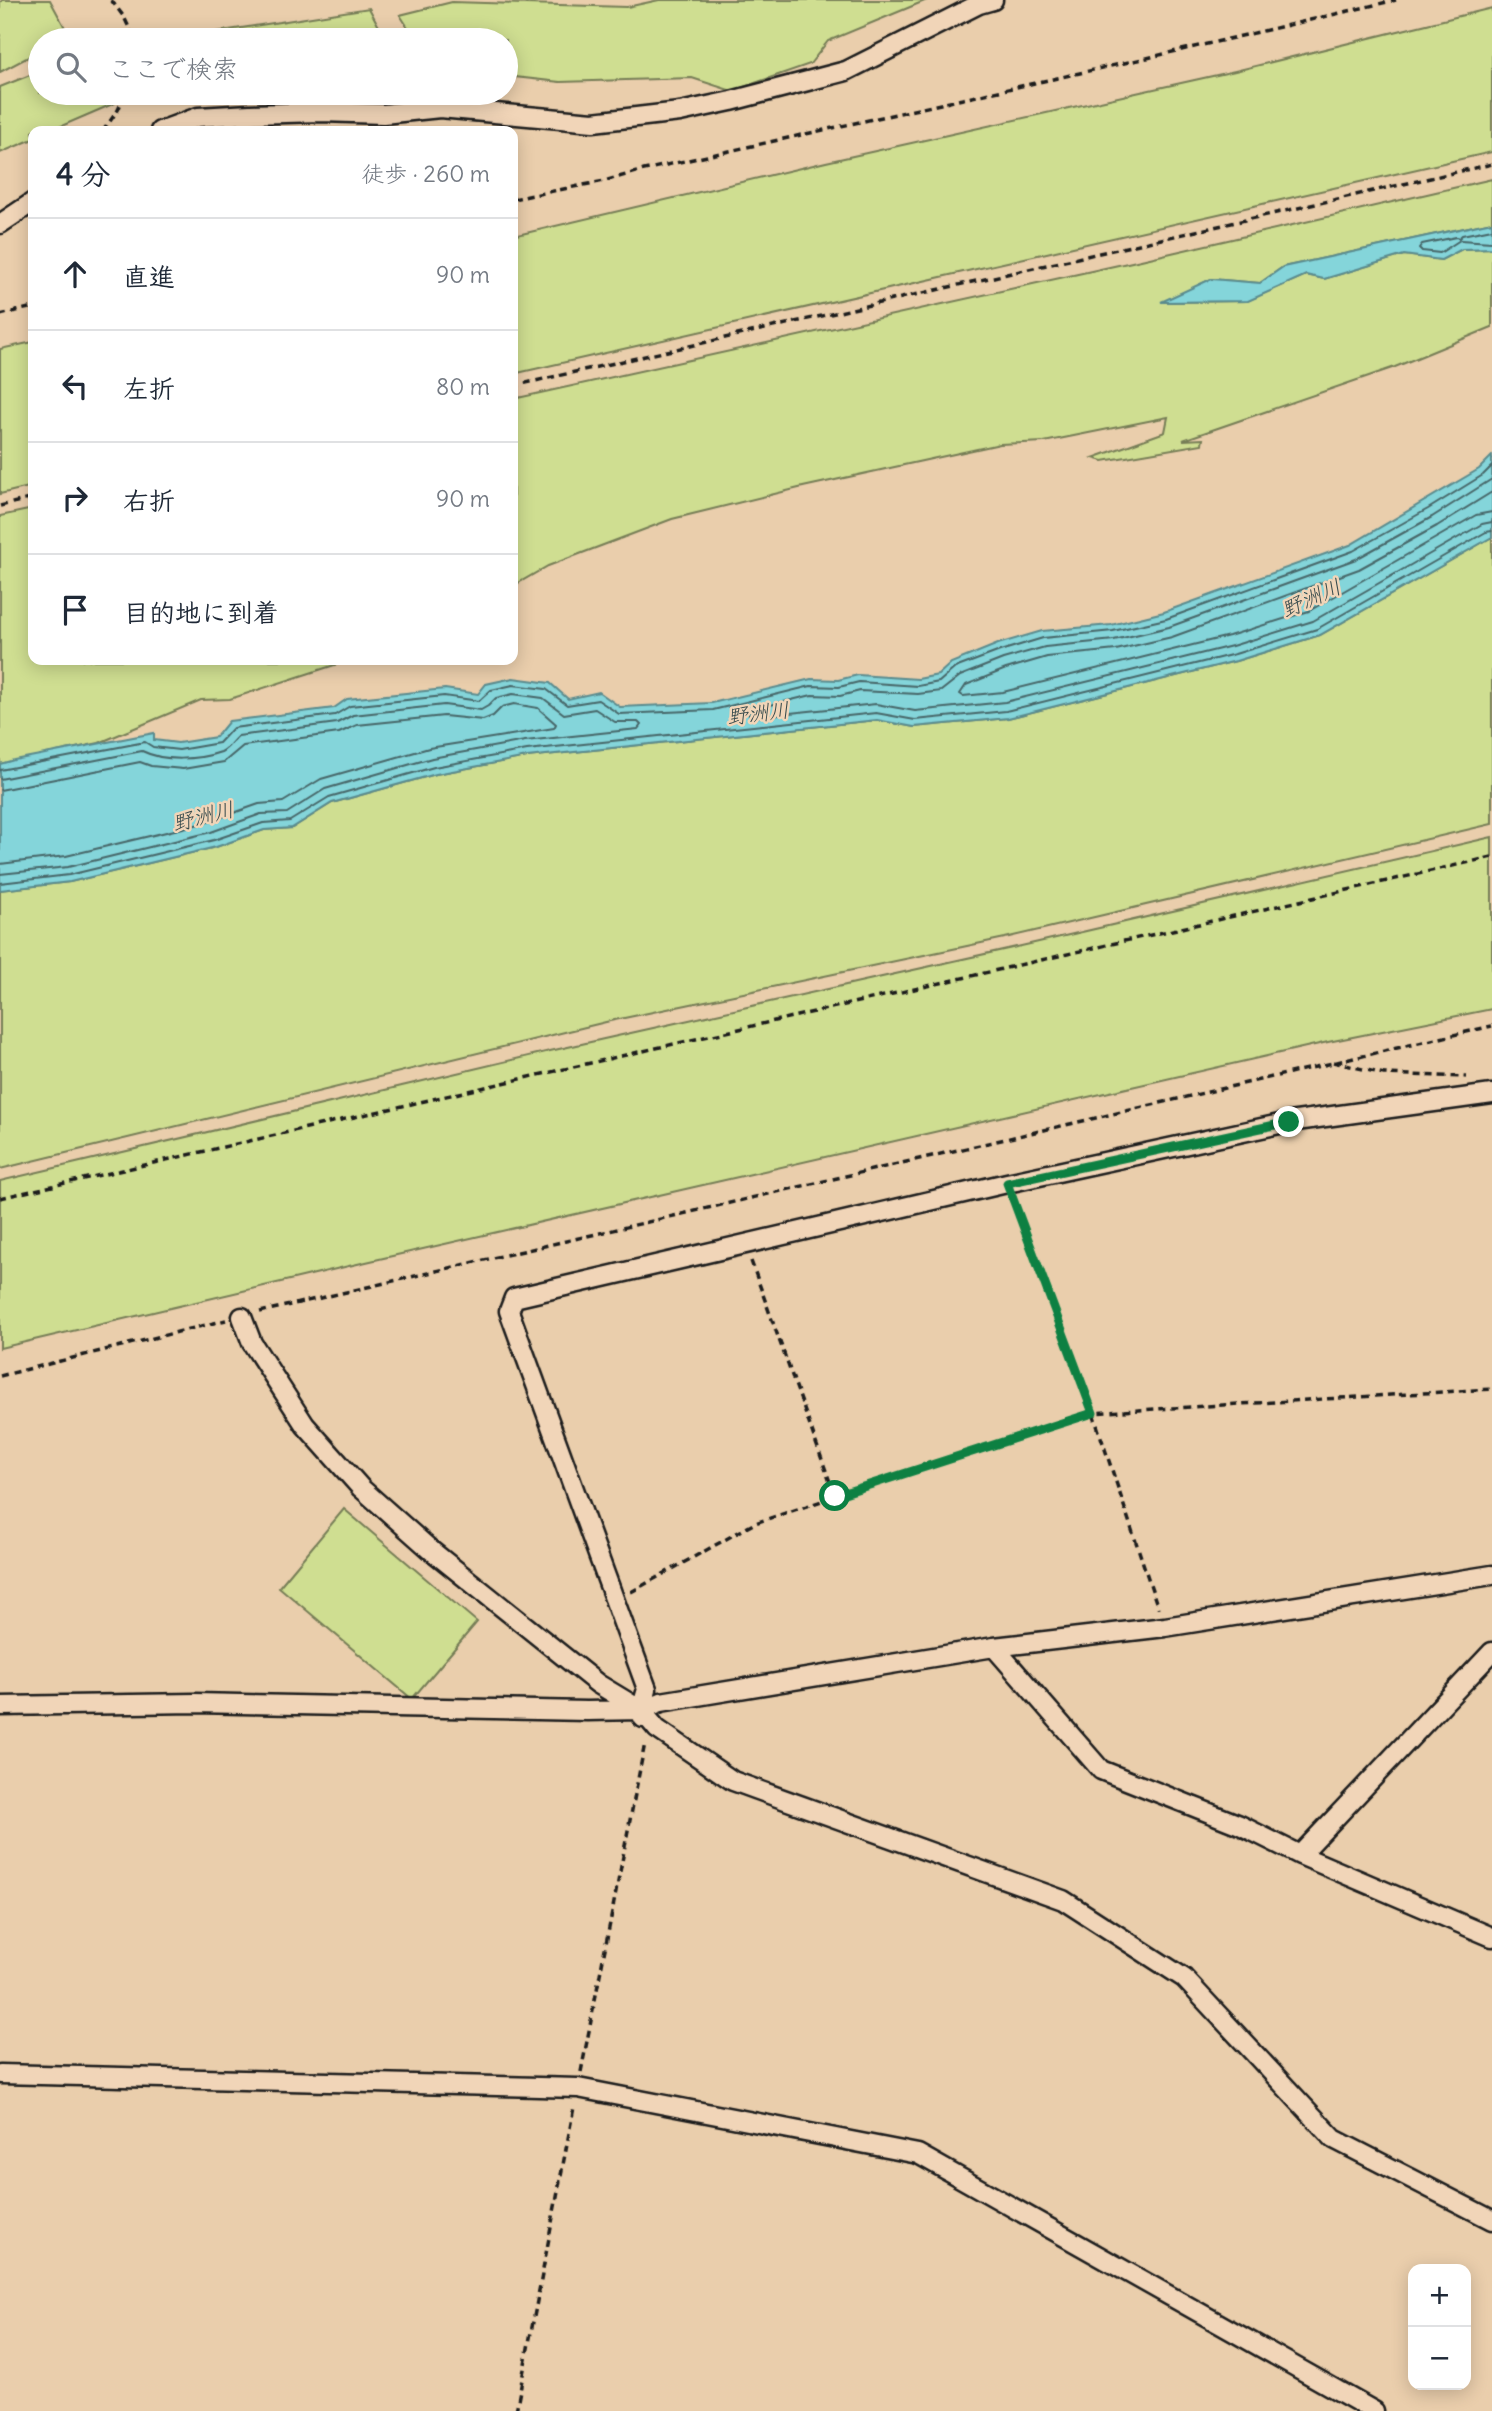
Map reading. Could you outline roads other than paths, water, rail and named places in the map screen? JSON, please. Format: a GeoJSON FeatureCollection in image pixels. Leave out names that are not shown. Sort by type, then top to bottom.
{"type":"FeatureCollection","features":[{"type":"Feature","properties":{"kind":"street"},"geometry":{"type":"LineString","coordinates":[[174,126],[198,117],[321,112],[383,114],[440,108],[593,122],[680,112],[846,71],[979,4],[993,0]]}},
{"type":"Feature","properties":{"kind":"street"},"geometry":{"type":"LineString","coordinates":[[0,224],[28,205]]}},
{"type":"Feature","properties":{"kind":"street"},"geometry":{"type":"LineString","coordinates":[[647,1732],[641,1710],[647,1689],[509,1311],[514,1298],[1007,1183],[1289,1122],[1492,1094]]}},
{"type":"Feature","properties":{"kind":"street"},"geometry":{"type":"LineString","coordinates":[[242,1317],[251,1343],[305,1425],[361,1488],[432,1551],[598,1684],[641,1710],[657,1729],[733,1782],[1063,1900],[1184,1978],[1334,2138],[1492,2220]]}},
{"type":"Feature","properties":{"kind":"street"},"geometry":{"type":"LineString","coordinates":[[0,1706],[195,1703],[641,1710],[661,1702],[994,1647],[1165,1627],[1492,1574]]}},
{"type":"Feature","properties":{"kind":"street"},"geometry":{"type":"LineString","coordinates":[[994,1647],[1101,1770],[1240,1825],[1300,1855],[1492,1937]]}},
{"type":"Feature","properties":{"kind":"street"},"geometry":{"type":"LineString","coordinates":[[1300,1855],[1492,1652]]}},
{"type":"Feature","properties":{"kind":"street"},"geometry":{"type":"LineString","coordinates":[[0,2074],[578,2088],[918,2154],[1374,2411]]}},
{"type":"Feature","properties":{"kind":"water"},"geometry":{"type":"Polygon","coordinates":[[[1492,222],[1492,248],[1462,249],[1441,260],[1404,255],[1324,279],[1306,275],[1248,301],[1161,302],[1211,279],[1260,283],[1283,267],[1492,222]]]}},
{"type":"Feature","properties":{"kind":"water","name":"野洲川"},"geometry":{"type":"Polygon","coordinates":[[[1492,456],[1492,537],[1320,635],[1236,661],[1008,718],[914,727],[877,720],[527,757],[436,774],[332,803],[292,828],[264,830],[216,847],[70,882],[0,890],[0,764],[154,733],[154,740],[178,743],[216,737],[229,721],[334,708],[347,699],[445,689],[478,694],[486,684],[513,678],[550,683],[568,699],[599,692],[620,707],[712,703],[811,679],[838,680],[858,675],[918,679],[938,675],[951,663],[998,644],[1042,631],[1111,625],[1164,612],[1350,545],[1479,469],[1492,456]]]}}]}
